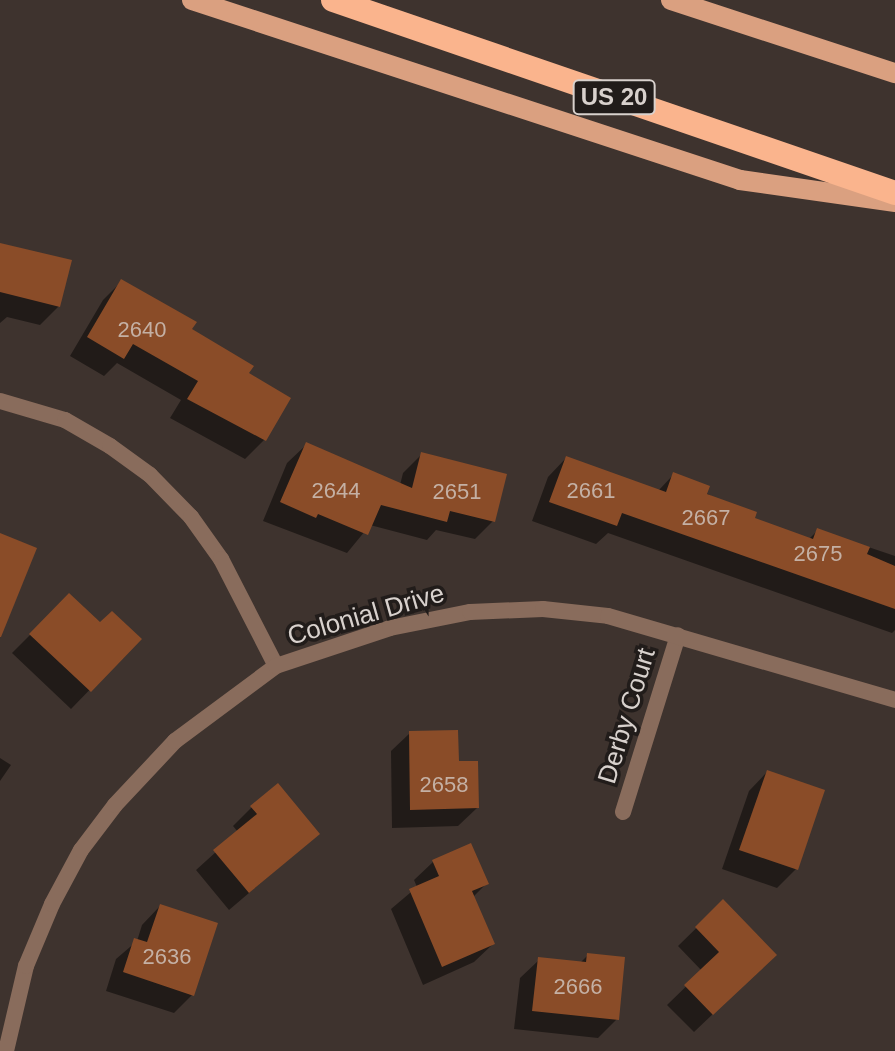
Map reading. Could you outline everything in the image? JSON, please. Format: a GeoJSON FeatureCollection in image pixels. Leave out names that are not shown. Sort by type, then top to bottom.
{"type":"FeatureCollection","features":[{"type":"Feature","properties":{"kind":"highway","name":"US 20"},"geometry":{"type":"LineString","coordinates":[[333,0],[895,193]]}},
{"type":"Feature","properties":{"kind":"main road"},"geometry":{"type":"LineString","coordinates":[[192,0],[740,180],[895,202]]}},
{"type":"Feature","properties":{"kind":"main road"},"geometry":{"type":"LineString","coordinates":[[671,0],[895,73]]}},
{"type":"Feature","properties":{"kind":"street"},"geometry":{"type":"LineString","coordinates":[[0,401],[65,420],[110,446],[150,475],[191,517],[221,559],[276,666]]}},
{"type":"Feature","properties":{"kind":"street","name":"Colonial Drive"},"geometry":{"type":"LineString","coordinates":[[6,1051],[26,966],[52,904],[81,850],[115,805],[175,741],[276,666],[390,628],[470,612],[543,609],[608,616],[895,700]]}},
{"type":"Feature","properties":{"kind":"street","name":"Derby Court"},"geometry":{"type":"LineString","coordinates":[[623,812],[678,635]]}},
{"type":"Feature","properties":{"kind":"building"},"geometry":{"type":"Polygon","coordinates":[[[0,243],[72,260],[60,307],[0,292],[0,243]]]}},
{"type":"Feature","properties":{"kind":"building"},"geometry":{"type":"Polygon","coordinates":[[[121,279],[197,322],[192,329],[254,366],[249,373],[291,398],[266,441],[187,399],[198,381],[133,344],[124,359],[87,337],[121,279]]]}},
{"type":"Feature","properties":{"kind":"building"},"geometry":{"type":"Polygon","coordinates":[[[306,442],[412,488],[421,452],[507,474],[495,522],[450,511],[447,522],[381,505],[368,535],[318,514],[316,518],[280,502],[306,442]]]}},
{"type":"Feature","properties":{"kind":"building"},"geometry":{"type":"Polygon","coordinates":[[[566,456],[666,492],[673,472],[710,486],[707,494],[757,512],[755,518],[813,539],[817,528],[870,547],[867,554],[895,566],[895,609],[622,513],[617,526],[549,502],[566,456]]]}},
{"type":"Feature","properties":{"kind":"building"},"geometry":{"type":"Polygon","coordinates":[[[0,533],[37,548],[1,637],[0,637],[0,533]]]}},
{"type":"Feature","properties":{"kind":"building"},"geometry":{"type":"Polygon","coordinates":[[[69,593],[100,622],[112,611],[142,639],[91,692],[29,634],[69,593]]]}},
{"type":"Feature","properties":{"kind":"building"},"geometry":{"type":"Polygon","coordinates":[[[458,730],[459,761],[478,761],[479,808],[410,810],[409,731],[458,730]]]}},
{"type":"Feature","properties":{"kind":"building"},"geometry":{"type":"Polygon","coordinates":[[[767,770],[825,790],[798,870],[739,850],[767,770]]]}},
{"type":"Feature","properties":{"kind":"building"},"geometry":{"type":"Polygon","coordinates":[[[278,783],[320,834],[249,893],[213,850],[257,814],[250,806],[278,783]]]}},
{"type":"Feature","properties":{"kind":"building"},"geometry":{"type":"Polygon","coordinates":[[[471,843],[489,884],[472,891],[495,944],[442,967],[409,889],[439,876],[432,860],[471,843]]]}},
{"type":"Feature","properties":{"kind":"building"},"geometry":{"type":"Polygon","coordinates":[[[723,899],[777,955],[713,1015],[684,985],[719,952],[695,927],[723,899]]]}},
{"type":"Feature","properties":{"kind":"building"},"geometry":{"type":"Polygon","coordinates":[[[160,904],[218,923],[194,996],[123,972],[134,938],[147,942],[160,904]]]}},
{"type":"Feature","properties":{"kind":"building"},"geometry":{"type":"Polygon","coordinates":[[[587,953],[625,957],[619,1020],[532,1011],[538,957],[586,962],[587,953]]]}}]}
